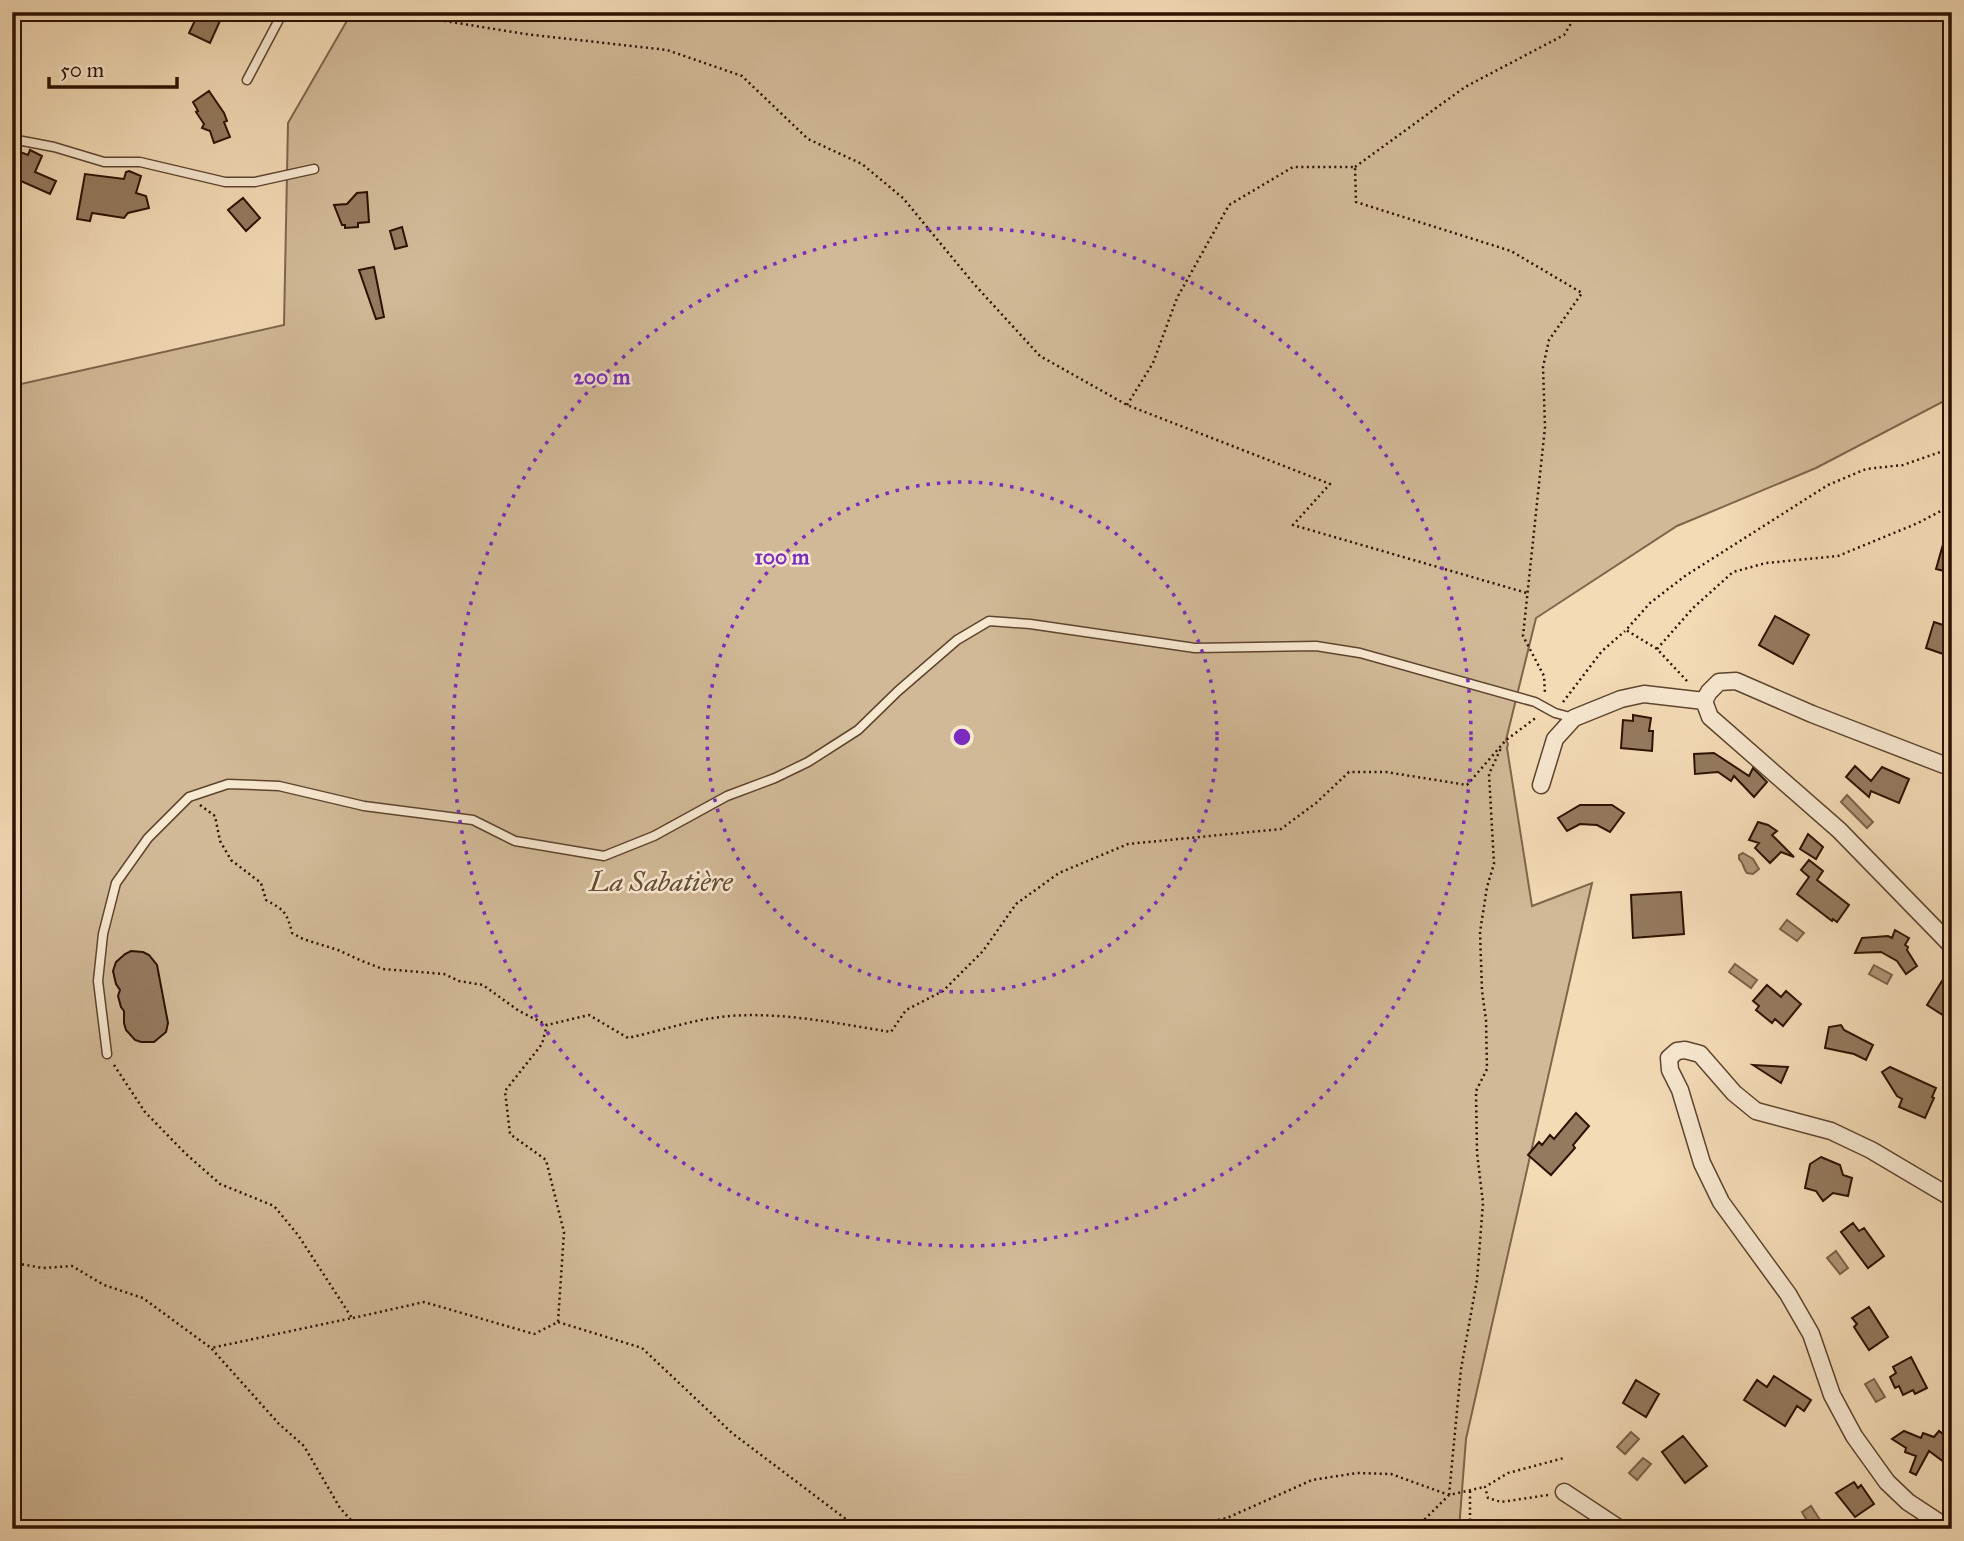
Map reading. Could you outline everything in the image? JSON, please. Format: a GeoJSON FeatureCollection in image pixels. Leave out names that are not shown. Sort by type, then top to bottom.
{"type":"FeatureCollection","features":[{"type":"Feature","properties":{"kind":"street"},"geometry":{"type":"LineString","coordinates":[[1952,768],[1812,714],[1736,681],[1719,682],[1707,696],[1710,718],[1839,830],[1952,946]]}},
{"type":"Feature","properties":{"kind":"street"},"geometry":{"type":"LineString","coordinates":[[1541,785],[1555,739],[1574,718],[1605,704],[1644,694],[1707,696]]}},
{"type":"Feature","properties":{"kind":"street"},"geometry":{"type":"LineString","coordinates":[[1949,1529],[1908,1502],[1886,1482],[1854,1436],[1832,1395],[1811,1334],[1788,1294],[1721,1202],[1702,1163],[1670,1070],[1669,1058],[1677,1051],[1700,1054],[1734,1093],[1756,1111],[1831,1130],[1871,1150],[1952,1198]]}},
{"type":"Feature","properties":{"kind":"street"},"geometry":{"type":"LineString","coordinates":[[1564,1492],[1620,1529]]}},
{"type":"Feature","properties":{"kind":"street"},"geometry":{"type":"LineString","coordinates":[[1908,1502],[1924,1529]]}},
{"type":"Feature","properties":{"kind":"lane"},"geometry":{"type":"LineString","coordinates":[[247,80],[283,12]]}},
{"type":"Feature","properties":{"kind":"lane"},"geometry":{"type":"LineString","coordinates":[[12,139],[54,147],[104,162],[140,162],[225,182],[255,182],[314,169]]}},
{"type":"Feature","properties":{"kind":"lane"},"geometry":{"type":"LineString","coordinates":[[107,1054],[98,981],[103,934],[116,883],[148,838],[189,797],[228,784],[279,786],[364,806],[473,820],[516,841],[604,856],[654,836],[727,796],[808,762],[858,730],[957,640],[989,621],[1030,624],[1195,648],[1316,646],[1360,653],[1535,702],[1555,713],[1574,718]]}},
{"type":"Feature","properties":{"kind":"path"},"geometry":{"type":"LineString","coordinates":[[390,12],[525,34],[667,50],[742,76],[808,139],[862,164],[903,198],[974,284],[1040,356],[1127,405],[1330,484],[1293,525],[1527,593]]}},
{"type":"Feature","properties":{"kind":"path"},"geometry":{"type":"LineString","coordinates":[[1127,405],[1153,363],[1177,298],[1229,205],[1293,167],[1355,167],[1465,87],[1563,35],[1578,12]]}},
{"type":"Feature","properties":{"kind":"path"},"geometry":{"type":"LineString","coordinates":[[189,797],[215,816],[220,841],[230,860],[261,883],[266,900],[288,915],[292,933],[383,969],[444,974],[459,981],[484,985],[519,1011],[547,1025],[589,1015],[628,1038],[713,1018],[756,1014],[891,1032],[906,1010],[943,991],[982,951],[1016,904],[1059,873],[1128,844],[1281,829],[1316,803],[1349,772],[1386,772],[1467,785],[1506,740],[1547,708],[1544,676],[1523,636],[1545,427],[1543,367],[1549,340],[1582,293],[1511,251],[1356,202],[1355,167]]}},
{"type":"Feature","properties":{"kind":"path"},"geometry":{"type":"LineString","coordinates":[[1555,713],[1602,651],[1626,630],[1650,603],[1685,576],[1807,497],[1837,481],[1866,469],[1903,465],[1946,450],[1952,438]]}},
{"type":"Feature","properties":{"kind":"path"},"geometry":{"type":"LineString","coordinates":[[1657,649],[1693,608],[1732,572],[1766,563],[1838,556],[1917,523],[1952,505]]}},
{"type":"Feature","properties":{"kind":"path"},"geometry":{"type":"LineString","coordinates":[[1626,630],[1657,649],[1689,683],[1707,696]]}},
{"type":"Feature","properties":{"kind":"path"},"geometry":{"type":"LineString","coordinates":[[1449,1496],[1461,1369],[1477,1280],[1483,1203],[1477,1153],[1476,1091],[1487,1069],[1480,932],[1494,864],[1489,774],[1506,740]]}},
{"type":"Feature","properties":{"kind":"path"},"geometry":{"type":"LineString","coordinates":[[547,1025],[542,1044],[505,1091],[510,1134],[546,1160],[564,1232],[558,1322]]}},
{"type":"Feature","properties":{"kind":"path"},"geometry":{"type":"LineString","coordinates":[[107,1054],[145,1112],[185,1153],[220,1184],[274,1206],[298,1235],[352,1318]]}},
{"type":"Feature","properties":{"kind":"path"},"geometry":{"type":"LineString","coordinates":[[12,1268],[20,1264],[43,1268],[72,1266],[104,1285],[143,1298],[211,1348],[279,1424],[304,1446],[340,1508],[359,1529]]}},
{"type":"Feature","properties":{"kind":"path"},"geometry":{"type":"LineString","coordinates":[[211,1348],[424,1302],[534,1334],[558,1322],[642,1348],[732,1433],[859,1529]]}},
{"type":"Feature","properties":{"kind":"path"},"geometry":{"type":"LineString","coordinates":[[1419,1529],[1425,1519],[1449,1496],[1485,1487],[1508,1473],[1564,1458]]}},
{"type":"Feature","properties":{"kind":"path"},"geometry":{"type":"LineString","coordinates":[[1175,1529],[1227,1518],[1312,1480],[1357,1474],[1391,1474],[1449,1496]]}},
{"type":"Feature","properties":{"kind":"path"},"geometry":{"type":"LineString","coordinates":[[1485,1487],[1488,1498],[1501,1502],[1564,1492]]}},
{"type":"Feature","properties":{"kind":"path"},"geometry":{"type":"LineString","coordinates":[[1470,1491],[1470,1529]]}},
{"type":"Feature","properties":{"kind":"green space","name":"La Sabatière"},"geometry":{"type":"Polygon","coordinates":[[[352,12],[460,12],[610,20],[615,12],[1952,12],[1952,397],[1816,468],[1677,526],[1536,618],[1506,740],[1532,906],[1592,883],[1466,1439],[1459,1529],[12,1529],[12,386],[284,325],[288,123],[352,12]]]}},
{"type":"Feature","properties":{"kind":"shaded area"},"geometry":{"type":"Polygon","coordinates":[[[1847,795],[1873,822],[1867,828],[1841,802],[1847,795]]]}},
{"type":"Feature","properties":{"kind":"shaded area"},"geometry":{"type":"Polygon","coordinates":[[[1743,853],[1753,859],[1759,869],[1753,874],[1747,873],[1739,859],[1739,855],[1743,853]]]}},
{"type":"Feature","properties":{"kind":"shaded area"},"geometry":{"type":"Polygon","coordinates":[[[1787,920],[1804,933],[1797,941],[1780,929],[1787,920]]]}},
{"type":"Feature","properties":{"kind":"shaded area"},"geometry":{"type":"Polygon","coordinates":[[[1735,964],[1757,980],[1751,988],[1729,972],[1735,964]]]}},
{"type":"Feature","properties":{"kind":"shaded area"},"geometry":{"type":"Polygon","coordinates":[[[1874,965],[1892,975],[1887,984],[1869,974],[1874,965]]]}},
{"type":"Feature","properties":{"kind":"shaded area"},"geometry":{"type":"Polygon","coordinates":[[[1836,1251],[1848,1268],[1840,1274],[1827,1258],[1836,1251]]]}},
{"type":"Feature","properties":{"kind":"shaded area"},"geometry":{"type":"Polygon","coordinates":[[[1874,1379],[1885,1397],[1876,1402],[1865,1384],[1874,1379]]]}},
{"type":"Feature","properties":{"kind":"shaded area"},"geometry":{"type":"Polygon","coordinates":[[[1631,1432],[1639,1439],[1625,1454],[1617,1447],[1631,1432]]]}},
{"type":"Feature","properties":{"kind":"shaded area"},"geometry":{"type":"Polygon","coordinates":[[[1643,1458],[1651,1464],[1637,1480],[1629,1473],[1643,1458]]]}},
{"type":"Feature","properties":{"kind":"shaded area"},"geometry":{"type":"Polygon","coordinates":[[[1811,1506],[1824,1526],[1820,1529],[1812,1529],[1802,1512],[1811,1506]]]}},
{"type":"Feature","properties":{"kind":"building"},"geometry":{"type":"Polygon","coordinates":[[[199,12],[224,12],[210,43],[189,33],[199,12]]]}},
{"type":"Feature","properties":{"kind":"building"},"geometry":{"type":"Polygon","coordinates":[[[209,91],[224,113],[227,121],[224,122],[230,137],[214,143],[210,131],[202,128],[204,124],[193,102],[209,91]]]}},
{"type":"Feature","properties":{"kind":"building"},"geometry":{"type":"Polygon","coordinates":[[[30,150],[42,156],[35,172],[56,181],[50,194],[12,177],[12,169],[20,152],[28,155],[30,150]]]}},
{"type":"Feature","properties":{"kind":"building"},"geometry":{"type":"Polygon","coordinates":[[[129,171],[141,176],[136,193],[146,196],[149,208],[128,213],[124,218],[92,213],[90,221],[77,219],[85,174],[124,179],[129,171]]]}},
{"type":"Feature","properties":{"kind":"building"},"geometry":{"type":"Polygon","coordinates":[[[367,192],[369,222],[358,223],[358,227],[345,228],[334,205],[347,204],[357,193],[367,192]]]}},
{"type":"Feature","properties":{"kind":"building"},"geometry":{"type":"Polygon","coordinates":[[[243,198],[260,218],[246,231],[228,210],[243,198]]]}},
{"type":"Feature","properties":{"kind":"building"},"geometry":{"type":"Polygon","coordinates":[[[402,227],[407,246],[395,249],[390,231],[402,227]]]}},
{"type":"Feature","properties":{"kind":"building"},"geometry":{"type":"Polygon","coordinates":[[[374,267],[384,317],[376,319],[359,270],[374,267]]]}},
{"type":"Feature","properties":{"kind":"building"},"geometry":{"type":"Polygon","coordinates":[[[1948,527],[1952,528],[1952,573],[1936,569],[1948,527]]]}},
{"type":"Feature","properties":{"kind":"building"},"geometry":{"type":"Polygon","coordinates":[[[1775,616],[1809,635],[1793,664],[1759,645],[1775,616]]]}},
{"type":"Feature","properties":{"kind":"building"},"geometry":{"type":"Polygon","coordinates":[[[1934,622],[1952,628],[1952,657],[1926,648],[1934,622]]]}},
{"type":"Feature","properties":{"kind":"building"},"geometry":{"type":"Polygon","coordinates":[[[1633,715],[1651,718],[1649,731],[1653,731],[1652,751],[1621,748],[1623,720],[1633,721],[1633,715]]]}},
{"type":"Feature","properties":{"kind":"building"},"geometry":{"type":"Polygon","coordinates":[[[1714,753],[1749,776],[1753,768],[1767,782],[1754,797],[1734,776],[1731,781],[1718,772],[1695,774],[1694,754],[1714,753]]]}},
{"type":"Feature","properties":{"kind":"building"},"geometry":{"type":"Polygon","coordinates":[[[1855,766],[1871,781],[1882,767],[1909,779],[1899,803],[1871,791],[1869,797],[1846,777],[1855,766]]]}},
{"type":"Feature","properties":{"kind":"building"},"geometry":{"type":"Polygon","coordinates":[[[1580,805],[1612,805],[1624,813],[1610,832],[1597,825],[1580,824],[1567,831],[1558,818],[1580,805]]]}},
{"type":"Feature","properties":{"kind":"building"},"geometry":{"type":"Polygon","coordinates":[[[1758,822],[1777,831],[1772,835],[1794,857],[1781,852],[1770,863],[1755,848],[1759,843],[1749,840],[1758,822]]]}},
{"type":"Feature","properties":{"kind":"building"},"geometry":{"type":"Polygon","coordinates":[[[1808,834],[1823,847],[1816,859],[1800,849],[1808,834]]]}},
{"type":"Feature","properties":{"kind":"building"},"geometry":{"type":"Polygon","coordinates":[[[1809,860],[1823,871],[1817,880],[1849,905],[1837,922],[1797,894],[1809,877],[1801,870],[1809,860]]]}},
{"type":"Feature","properties":{"kind":"building"},"geometry":{"type":"Polygon","coordinates":[[[1681,892],[1684,934],[1633,938],[1631,895],[1681,892]]]}},
{"type":"Feature","properties":{"kind":"building"},"geometry":{"type":"Polygon","coordinates":[[[1895,930],[1909,938],[1905,945],[1917,966],[1906,974],[1897,961],[1881,952],[1855,953],[1862,938],[1892,938],[1895,930]]]}},
{"type":"Feature","properties":{"kind":"building"},"geometry":{"type":"Polygon","coordinates":[[[131,951],[149,955],[157,965],[168,1023],[166,1032],[154,1042],[135,1040],[126,1030],[124,1023],[124,1011],[118,996],[120,990],[113,971],[116,962],[131,951]]]}},
{"type":"Feature","properties":{"kind":"building"},"geometry":{"type":"Polygon","coordinates":[[[1952,965],[1952,1021],[1927,1005],[1952,965]]]}},
{"type":"Feature","properties":{"kind":"building"},"geometry":{"type":"Polygon","coordinates":[[[1767,985],[1781,997],[1786,991],[1801,1004],[1783,1026],[1775,1019],[1772,1023],[1756,1010],[1759,1006],[1753,1001],[1767,985]]]}},
{"type":"Feature","properties":{"kind":"building"},"geometry":{"type":"Polygon","coordinates":[[[1841,1025],[1844,1030],[1873,1045],[1866,1060],[1854,1054],[1825,1048],[1829,1027],[1841,1025]]]}},
{"type":"Feature","properties":{"kind":"building"},"geometry":{"type":"Polygon","coordinates":[[[1753,1065],[1788,1067],[1781,1083],[1753,1065]]]}},
{"type":"Feature","properties":{"kind":"building"},"geometry":{"type":"Polygon","coordinates":[[[1890,1067],[1936,1088],[1925,1118],[1899,1107],[1902,1099],[1897,1096],[1882,1072],[1890,1067]]]}},
{"type":"Feature","properties":{"kind":"building"},"geometry":{"type":"Polygon","coordinates":[[[1576,1113],[1589,1126],[1573,1145],[1575,1148],[1551,1175],[1528,1155],[1539,1142],[1542,1145],[1550,1135],[1554,1139],[1576,1113]]]}},
{"type":"Feature","properties":{"kind":"building"},"geometry":{"type":"Polygon","coordinates":[[[1821,1157],[1840,1165],[1843,1175],[1852,1178],[1848,1196],[1833,1193],[1823,1201],[1816,1191],[1805,1188],[1810,1164],[1821,1157]]]}},
{"type":"Feature","properties":{"kind":"building"},"geometry":{"type":"Polygon","coordinates":[[[1853,1223],[1859,1231],[1864,1228],[1884,1256],[1868,1268],[1841,1232],[1853,1223]]]}},
{"type":"Feature","properties":{"kind":"building"},"geometry":{"type":"Polygon","coordinates":[[[1869,1307],[1888,1337],[1869,1350],[1854,1327],[1857,1324],[1852,1318],[1869,1307]]]}},
{"type":"Feature","properties":{"kind":"building"},"geometry":{"type":"Polygon","coordinates":[[[1911,1357],[1927,1388],[1915,1394],[1913,1390],[1903,1395],[1899,1386],[1895,1388],[1890,1377],[1896,1373],[1893,1367],[1911,1357]]]}},
{"type":"Feature","properties":{"kind":"building"},"geometry":{"type":"Polygon","coordinates":[[[1774,1376],[1811,1400],[1804,1411],[1797,1406],[1785,1426],[1744,1400],[1757,1380],[1767,1387],[1774,1376]]]}},
{"type":"Feature","properties":{"kind":"building"},"geometry":{"type":"Polygon","coordinates":[[[1636,1380],[1659,1394],[1646,1417],[1623,1403],[1636,1380]]]}},
{"type":"Feature","properties":{"kind":"building"},"geometry":{"type":"Polygon","coordinates":[[[1904,1431],[1921,1438],[1923,1433],[1934,1437],[1939,1431],[1952,1441],[1952,1468],[1929,1451],[1916,1475],[1910,1472],[1916,1456],[1905,1452],[1906,1448],[1892,1439],[1904,1431]]]}},
{"type":"Feature","properties":{"kind":"building"},"geometry":{"type":"Polygon","coordinates":[[[1683,1436],[1707,1466],[1685,1483],[1662,1452],[1683,1436]]]}},
{"type":"Feature","properties":{"kind":"building"},"geometry":{"type":"Polygon","coordinates":[[[1854,1482],[1858,1488],[1861,1485],[1874,1504],[1855,1517],[1836,1493],[1854,1482]]]}}]}
